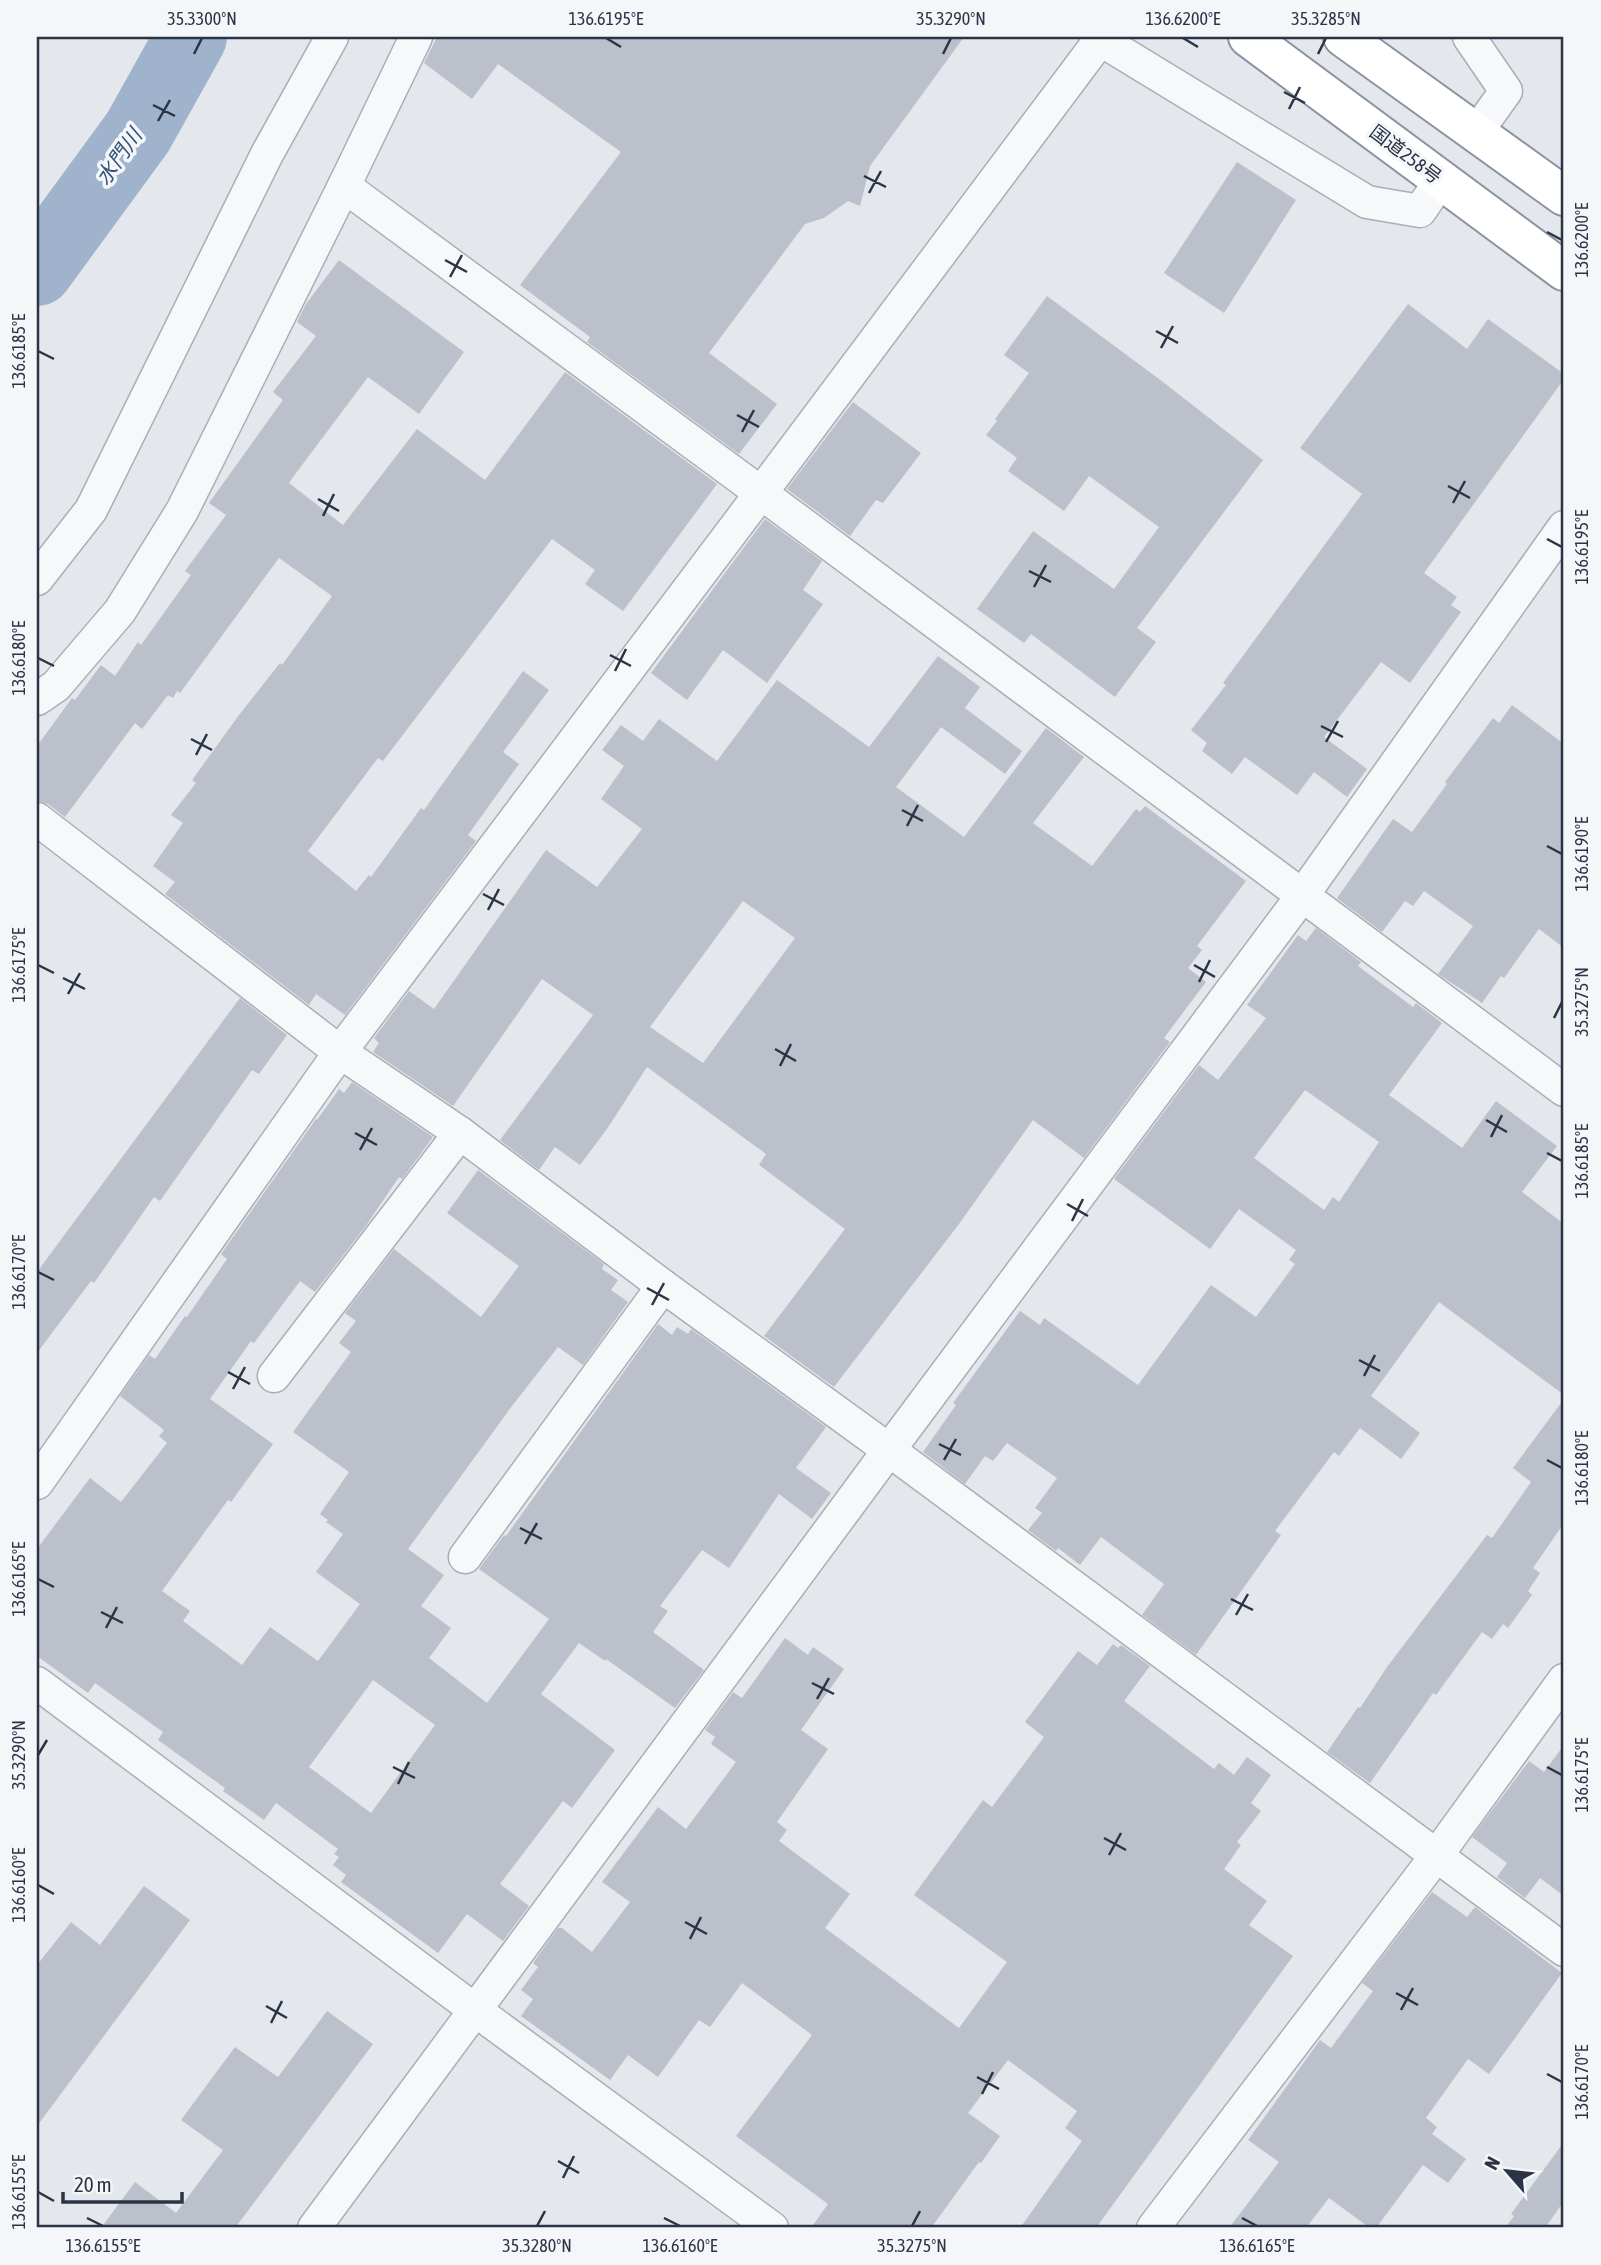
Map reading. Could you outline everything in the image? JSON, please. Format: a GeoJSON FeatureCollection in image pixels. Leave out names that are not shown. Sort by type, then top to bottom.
{"type":"FeatureCollection","features":[{"type":"Feature","properties":{"kind":"highway","name":"国道258号"},"geometry":{"type":"LineString","coordinates":[[1248,37],[1564,271]]}},
{"type":"Feature","properties":{"kind":"highway"},"geometry":{"type":"LineString","coordinates":[[1343,37],[1564,196]]}},
{"type":"Feature","properties":{"kind":"street"},"geometry":{"type":"LineString","coordinates":[[37,579],[91,510],[267,154],[332,37]]}},
{"type":"Feature","properties":{"kind":"street"},"geometry":{"type":"LineString","coordinates":[[37,699],[56,686],[120,611],[182,510],[344,187],[415,37]]}},
{"type":"Feature","properties":{"kind":"street"},"geometry":{"type":"LineString","coordinates":[[1469,37],[1506,91],[1476,133]]}},
{"type":"Feature","properties":{"kind":"street"},"geometry":{"type":"LineString","coordinates":[[37,1483],[340,1052],[761,493],[1098,38],[1367,202],[1420,211],[1441,180]]}},
{"type":"Feature","properties":{"kind":"street"},"geometry":{"type":"LineString","coordinates":[[344,187],[761,493],[1564,1090]]}},
{"type":"Feature","properties":{"kind":"street"},"geometry":{"type":"LineString","coordinates":[[314,2228],[1302,896],[1564,527]]}},
{"type":"Feature","properties":{"kind":"street"},"geometry":{"type":"LineString","coordinates":[[37,819],[340,1052],[460,1133],[663,1286],[1564,1950]]}},
{"type":"Feature","properties":{"kind":"street"},"geometry":{"type":"LineString","coordinates":[[274,1376],[460,1133]]}},
{"type":"Feature","properties":{"kind":"street"},"geometry":{"type":"LineString","coordinates":[[465,1556],[663,1286]]}},
{"type":"Feature","properties":{"kind":"street"},"geometry":{"type":"LineString","coordinates":[[1153,2228],[1437,1855],[1564,1680]]}},
{"type":"Feature","properties":{"kind":"street"},"geometry":{"type":"LineString","coordinates":[[37,1683],[772,2228]]}},
{"type":"Feature","properties":{"kind":"building"},"geometry":{"type":"Polygon","coordinates":[[[437,37],[964,37],[870,166],[860,206],[848,201],[824,218],[805,224],[709,353],[777,404],[739,454],[587,342],[590,337],[520,285],[621,152],[498,64],[472,99],[424,63],[437,37]]]}},
{"type":"Feature","properties":{"kind":"building"},"geometry":{"type":"Polygon","coordinates":[[[1237,162],[1296,200],[1224,313],[1164,273],[1237,162]]]}},
{"type":"Feature","properties":{"kind":"building"},"geometry":{"type":"Polygon","coordinates":[[[339,260],[464,352],[419,414],[368,377],[289,483],[343,525],[417,429],[485,480],[565,372],[717,484],[623,611],[585,584],[595,570],[552,539],[383,761],[378,758],[308,851],[356,891],[369,875],[371,877],[421,808],[424,810],[523,671],[549,690],[503,752],[519,764],[468,835],[476,841],[345,1015],[316,994],[309,1005],[165,894],[175,882],[153,866],[183,823],[171,815],[196,783],[192,780],[332,596],[279,558],[180,693],[177,691],[173,698],[168,695],[142,729],[135,723],[65,817],[48,804],[37,801],[37,746],[72,698],[75,700],[101,665],[115,676],[138,642],[141,645],[191,575],[185,571],[226,515],[209,503],[283,400],[273,392],[316,336],[297,322],[306,304],[339,260]]]}},
{"type":"Feature","properties":{"kind":"building"},"geometry":{"type":"Polygon","coordinates":[[[1047,296],[1263,460],[1137,628],[1156,642],[1115,697],[1031,634],[1024,643],[977,609],[1033,531],[1114,589],[1159,527],[1089,476],[1064,511],[1008,471],[1017,458],[986,435],[1029,373],[1004,355],[1047,296]]]}},
{"type":"Feature","properties":{"kind":"building"},"geometry":{"type":"Polygon","coordinates":[[[1408,304],[1467,349],[1488,319],[1564,374],[1564,379],[1424,573],[1457,597],[1451,605],[1461,612],[1410,683],[1381,662],[1324,737],[1367,769],[1347,797],[1314,772],[1297,795],[1245,757],[1232,774],[1202,751],[1207,743],[1191,730],[1362,494],[1300,448],[1408,304]]]}},
{"type":"Feature","properties":{"kind":"building"},"geometry":{"type":"Polygon","coordinates":[[[853,402],[921,453],[883,503],[876,500],[850,536],[787,489],[853,402]]]}},
{"type":"Feature","properties":{"kind":"building"},"geometry":{"type":"Polygon","coordinates":[[[765,519],[822,561],[803,590],[823,604],[767,683],[723,650],[687,700],[651,673],[765,519]]]}},
{"type":"Feature","properties":{"kind":"building"},"geometry":{"type":"Polygon","coordinates":[[[938,656],[980,687],[965,708],[1022,751],[1005,774],[941,727],[896,787],[964,837],[1046,728],[1084,757],[1033,823],[1092,866],[1136,809],[1140,812],[1145,806],[1246,881],[1197,946],[1202,950],[1188,968],[1206,982],[1164,1038],[1170,1042],[1084,1158],[1033,1120],[959,1224],[834,1387],[764,1336],[845,1229],[759,1165],[766,1154],[647,1067],[580,1165],[555,1147],[539,1170],[500,1140],[593,1015],[542,979],[453,1106],[373,1052],[379,1043],[374,1038],[409,991],[434,1009],[546,850],[597,887],[642,829],[601,799],[624,766],[602,750],[621,725],[643,741],[659,719],[717,761],[777,680],[869,747],[938,656]],[[743,901],[650,1027],[703,1063],[795,938],[743,901]]]}},
{"type":"Feature","properties":{"kind":"building"},"geometry":{"type":"Polygon","coordinates":[[[1512,705],[1564,744],[1564,948],[1539,929],[1504,978],[1501,976],[1482,1003],[1438,974],[1473,926],[1424,891],[1413,906],[1405,901],[1382,932],[1337,898],[1393,819],[1412,832],[1493,718],[1499,723],[1512,705]]]}},
{"type":"Feature","properties":{"kind":"building"},"geometry":{"type":"Polygon","coordinates":[[[1316,928],[1361,962],[1358,966],[1413,1007],[1416,1003],[1442,1023],[1389,1095],[1462,1148],[1496,1101],[1557,1146],[1522,1192],[1564,1224],[1564,1395],[1439,1302],[1371,1396],[1420,1433],[1401,1459],[1360,1428],[1339,1456],[1334,1452],[1275,1531],[1281,1535],[1196,1655],[1142,1615],[1164,1584],[1101,1537],[1080,1565],[1028,1530],[1042,1513],[1035,1508],[1057,1478],[1007,1443],[993,1461],[985,1456],[965,1484],[923,1452],[956,1405],[953,1403],[1020,1311],[1040,1325],[1044,1318],[1138,1385],[1211,1285],[1256,1317],[1295,1264],[1289,1260],[1296,1250],[1239,1209],[1210,1249],[1114,1179],[1199,1065],[1218,1080],[1266,1018],[1247,1005],[1298,935],[1306,941],[1316,928]],[[1305,1090],[1254,1158],[1324,1210],[1333,1197],[1339,1202],[1379,1142],[1305,1090]]]}},
{"type":"Feature","properties":{"kind":"building"},"geometry":{"type":"Polygon","coordinates":[[[240,998],[287,1035],[259,1074],[252,1070],[160,1201],[154,1197],[94,1283],[91,1281],[37,1353],[37,1272],[240,998]]]}},
{"type":"Feature","properties":{"kind":"building"},"geometry":{"type":"Polygon","coordinates":[[[352,1082],[433,1137],[402,1179],[399,1177],[315,1292],[300,1281],[254,1343],[251,1341],[210,1399],[273,1444],[231,1502],[228,1500],[162,1591],[190,1611],[183,1621],[242,1665],[270,1627],[318,1661],[360,1604],[316,1572],[343,1534],[320,1514],[349,1472],[293,1432],[351,1352],[339,1343],[356,1321],[345,1313],[394,1249],[481,1317],[519,1266],[447,1213],[478,1170],[604,1264],[602,1269],[618,1280],[611,1290],[628,1302],[583,1365],[558,1347],[408,1549],[444,1575],[421,1606],[451,1628],[429,1658],[487,1703],[549,1619],[479,1569],[504,1535],[506,1536],[658,1324],[672,1335],[677,1327],[688,1334],[691,1329],[826,1427],[796,1468],[831,1493],[812,1519],[779,1494],[729,1568],[702,1550],[660,1606],[668,1611],[653,1632],[704,1670],[675,1708],[579,1643],[541,1694],[615,1750],[572,1808],[563,1801],[500,1884],[529,1906],[503,1941],[467,1914],[438,1953],[341,1882],[346,1875],[333,1865],[339,1857],[334,1854],[338,1849],[276,1803],[264,1820],[158,1740],[163,1732],[95,1683],[88,1693],[37,1656],[37,1549],[90,1478],[121,1502],[167,1443],[159,1436],[164,1430],[120,1396],[149,1355],[155,1359],[185,1316],[187,1317],[227,1259],[221,1254],[316,1119],[339,1089],[344,1093],[352,1082]],[[373,1680],[309,1767],[371,1813],[435,1725],[373,1680]]]}},
{"type":"Feature","properties":{"kind":"building"},"geometry":{"type":"Polygon","coordinates":[[[1564,1399],[1564,1523],[1533,1568],[1540,1573],[1528,1591],[1532,1595],[1508,1628],[1503,1624],[1492,1639],[1482,1632],[1436,1695],[1433,1693],[1370,1783],[1327,1752],[1387,1667],[1487,1535],[1492,1538],[1531,1482],[1513,1468],[1564,1399]]]}},
{"type":"Feature","properties":{"kind":"building"},"geometry":{"type":"Polygon","coordinates":[[[785,1638],[808,1655],[813,1647],[844,1669],[801,1730],[828,1749],[777,1822],[787,1830],[779,1841],[850,1894],[825,1928],[959,2028],[1007,1962],[914,1895],[983,1800],[992,1807],[1044,1737],[1025,1722],[1078,1651],[1097,1665],[1113,1644],[1118,1648],[1121,1645],[1150,1666],[1124,1701],[1214,1769],[1219,1763],[1234,1775],[1247,1757],[1271,1775],[1251,1803],[1261,1811],[1237,1842],[1241,1845],[1224,1869],[1267,1901],[1249,1925],[1293,1956],[1096,2228],[1020,2228],[1082,2141],[1065,2128],[1077,2111],[1008,2060],[968,2113],[1000,2136],[931,2228],[811,2228],[828,2204],[736,2136],[812,2035],[742,1983],[710,2027],[699,2020],[658,2077],[628,2055],[610,2080],[521,2016],[533,1999],[521,1990],[538,1967],[533,1963],[558,1928],[562,1928],[592,1952],[630,1902],[602,1882],[658,1807],[686,1829],[736,1762],[711,1744],[715,1737],[705,1730],[733,1692],[742,1698],[785,1638]]]}},
{"type":"Feature","properties":{"kind":"building"},"geometry":{"type":"Polygon","coordinates":[[[1564,1745],[1564,1896],[1540,1878],[1525,1898],[1497,1877],[1507,1863],[1472,1837],[1529,1761],[1544,1772],[1564,1745]]]}},
{"type":"Feature","properties":{"kind":"building"},"geometry":{"type":"Polygon","coordinates":[[[144,1886],[190,1920],[37,2126],[37,1965],[71,1922],[100,1945],[144,1886]]]}},
{"type":"Feature","properties":{"kind":"building"},"geometry":{"type":"Polygon","coordinates":[[[1432,1892],[1467,1917],[1475,1907],[1562,1973],[1489,2074],[1468,2059],[1426,2118],[1437,2127],[1432,2134],[1466,2159],[1448,2183],[1423,2165],[1376,2228],[1370,2228],[1329,2198],[1306,2228],[1229,2228],[1279,2162],[1248,2140],[1320,2040],[1331,2048],[1373,1991],[1362,1983],[1432,1892]]]}},
{"type":"Feature","properties":{"kind":"building"},"geometry":{"type":"Polygon","coordinates":[[[327,2011],[373,2044],[235,2228],[101,2228],[135,2182],[176,2213],[223,2150],[181,2120],[235,2047],[278,2077],[327,2011]]]}},
{"type":"Feature","properties":{"kind":"building"},"geometry":{"type":"Polygon","coordinates":[[[1564,2142],[1564,2201],[1545,2228],[1505,2228],[1514,2216],[1511,2214],[1564,2142]]]}},
{"type":"Feature","properties":{"kind":"waterway","name":"水門川"},"geometry":{"type":"LineString","coordinates":[[37,270],[138,132],[191,37]]}}]}
